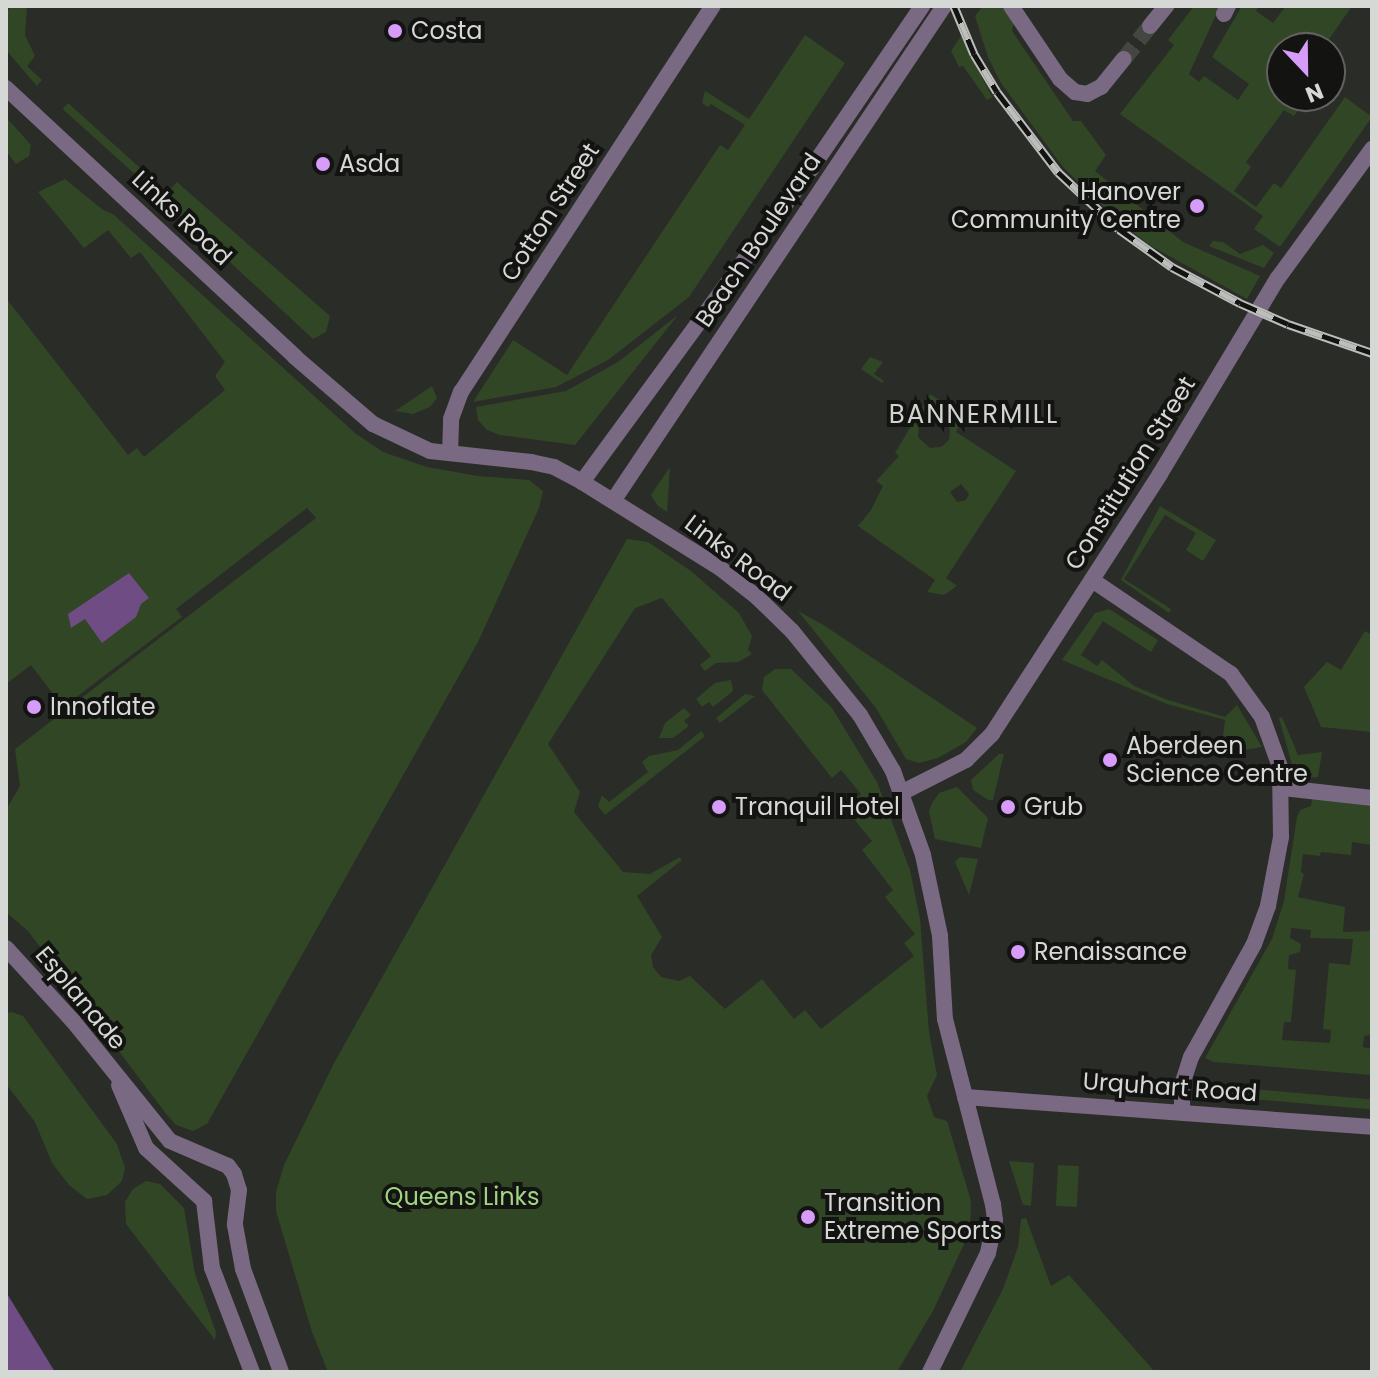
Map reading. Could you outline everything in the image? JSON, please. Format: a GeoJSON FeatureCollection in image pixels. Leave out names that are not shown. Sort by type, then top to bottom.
{"type":"FeatureCollection","features":[{"type":"Feature","properties":{"kind":"street","name":"Cotton Street"},"geometry":{"type":"LineString","coordinates":[[450,453],[451,419],[461,392],[713,6]]}},
{"type":"Feature","properties":{"kind":"street","name":"Beach Boulevard"},"geometry":{"type":"LineString","coordinates":[[582,482],[811,169],[922,6]]}},
{"type":"Feature","properties":{"kind":"street"},"geometry":{"type":"LineString","coordinates":[[1011,6],[1060,79],[1075,92],[1096,91],[1124,59]]}},
{"type":"Feature","properties":{"kind":"street"},"geometry":{"type":"LineString","coordinates":[[1150,26],[1166,6]]}},
{"type":"Feature","properties":{"kind":"street","name":"Beach Boulevard"},"geometry":{"type":"LineString","coordinates":[[613,501],[941,10]]}},
{"type":"Feature","properties":{"kind":"street","name":"Links Road"},"geometry":{"type":"LineString","coordinates":[[6,88],[295,357],[373,424],[430,451],[531,462],[554,467],[582,482],[720,568],[773,611],[860,715],[901,793],[933,896],[943,1008],[993,1204],[993,1236],[980,1271],[930,1372]]}},
{"type":"Feature","properties":{"kind":"street","name":"Constitution Street"},"geometry":{"type":"LineString","coordinates":[[901,793],[957,766],[979,750],[1092,580],[1274,285],[1372,149]]}},
{"type":"Feature","properties":{"kind":"street"},"geometry":{"type":"LineString","coordinates":[[1092,580],[1231,674],[1247,691],[1268,730],[1280,767],[1283,788],[1281,837],[1268,906],[1254,944],[1187,1066],[1182,1112]]}},
{"type":"Feature","properties":{"kind":"street"},"geometry":{"type":"LineString","coordinates":[[1283,788],[1372,798]]}},
{"type":"Feature","properties":{"kind":"street","name":"Esplanade"},"geometry":{"type":"LineString","coordinates":[[6,948],[65,1012],[117,1080],[170,1141],[228,1166],[238,1180],[235,1225],[243,1269],[281,1372]]}},
{"type":"Feature","properties":{"kind":"street","name":"Esplanade"},"geometry":{"type":"LineString","coordinates":[[117,1080],[129,1117],[146,1148],[166,1169],[197,1191],[204,1201],[212,1268],[252,1372]]}},
{"type":"Feature","properties":{"kind":"street","name":"Urquhart Road"},"geometry":{"type":"LineString","coordinates":[[965,1097],[1372,1127]]}},
{"type":"Feature","properties":{"kind":"green space"},"geometry":{"type":"Polygon","coordinates":[[[11,6],[27,6],[25,35],[35,56],[27,66],[42,80],[37,86],[6,50],[6,13],[11,6]]]}},
{"type":"Feature","properties":{"kind":"green space"},"geometry":{"type":"Polygon","coordinates":[[[983,6],[1003,6],[1014,22],[1012,31],[1073,121],[1081,121],[1106,155],[1095,171],[1183,242],[1260,276],[1247,299],[1151,246],[1119,222],[1063,167],[1001,83],[988,57],[975,16],[983,6]]]}},
{"type":"Feature","properties":{"kind":"green space"},"geometry":{"type":"Polygon","coordinates":[[[1194,6],[1220,6],[1189,74],[1199,82],[1204,76],[1238,100],[1249,84],[1212,57],[1242,6],[1259,6],[1256,11],[1273,23],[1286,6],[1352,6],[1334,32],[1266,32],[1266,112],[1283,112],[1246,162],[1251,167],[1234,191],[1256,207],[1274,183],[1281,188],[1334,112],[1346,112],[1346,98],[1372,117],[1280,247],[1254,229],[1263,216],[1120,114],[1174,45],[1168,40],[1194,6]]]}},
{"type":"Feature","properties":{"kind":"green space"},"geometry":{"type":"Polygon","coordinates":[[[805,35],[845,63],[689,297],[608,360],[556,387],[473,402],[513,340],[567,375],[720,145],[728,150],[745,125],[711,104],[708,107],[702,103],[705,91],[749,119],[805,35]]]}},
{"type":"Feature","properties":{"kind":"green space"},"geometry":{"type":"Polygon","coordinates":[[[961,36],[992,97],[987,100],[963,66],[959,67],[951,51],[961,36]]]}},
{"type":"Feature","properties":{"kind":"green space"},"geometry":{"type":"Polygon","coordinates":[[[68,103],[156,182],[150,188],[63,109],[68,103]]]}},
{"type":"Feature","properties":{"kind":"green space"},"geometry":{"type":"Polygon","coordinates":[[[6,117],[31,145],[29,156],[16,164],[6,151],[6,117]]]}},
{"type":"Feature","properties":{"kind":"green space"},"geometry":{"type":"Polygon","coordinates":[[[65,179],[103,210],[113,214],[355,433],[383,452],[427,467],[478,476],[529,480],[543,491],[539,508],[478,642],[207,1124],[193,1131],[176,1125],[167,1115],[28,931],[6,912],[6,810],[20,786],[15,749],[316,518],[307,508],[176,609],[182,617],[63,707],[31,665],[6,684],[6,298],[128,455],[137,448],[144,457],[225,390],[215,376],[225,362],[140,252],[131,258],[108,230],[84,248],[38,192],[65,179]]]}},
{"type":"Feature","properties":{"kind":"green space"},"geometry":{"type":"Polygon","coordinates":[[[177,182],[330,316],[326,332],[313,339],[177,213],[167,202],[166,194],[177,182]]]}},
{"type":"Feature","properties":{"kind":"green space"},"geometry":{"type":"Polygon","coordinates":[[[1213,241],[1223,242],[1240,254],[1263,245],[1274,253],[1264,268],[1209,246],[1213,241]]]}},
{"type":"Feature","properties":{"kind":"green space"},"geometry":{"type":"Polygon","coordinates":[[[678,315],[575,445],[500,435],[487,430],[478,420],[476,407],[566,391],[618,362],[678,315]]]}},
{"type":"Feature","properties":{"kind":"green space"},"geometry":{"type":"Polygon","coordinates":[[[870,357],[883,362],[874,374],[884,381],[882,383],[861,369],[870,357]]]}},
{"type":"Feature","properties":{"kind":"green space"},"geometry":{"type":"Polygon","coordinates":[[[432,386],[437,398],[430,407],[413,414],[395,411],[432,386]]]}},
{"type":"Feature","properties":{"kind":"green space"},"geometry":{"type":"Polygon","coordinates":[[[930,394],[965,417],[956,432],[1016,471],[946,578],[957,586],[944,595],[927,592],[935,580],[858,526],[871,510],[883,486],[876,481],[899,456],[895,453],[930,394]],[[930,416],[919,426],[918,437],[930,448],[941,447],[949,440],[950,429],[941,417],[930,416]],[[961,484],[950,492],[957,502],[966,500],[969,494],[961,484]]]}},
{"type":"Feature","properties":{"kind":"green space"},"geometry":{"type":"Polygon","coordinates":[[[670,467],[667,512],[658,506],[651,495],[670,467]]]}},
{"type":"Feature","properties":{"kind":"green space"},"geometry":{"type":"Polygon","coordinates":[[[1160,506],[1216,540],[1203,561],[1186,550],[1196,533],[1165,515],[1124,579],[1171,609],[1169,613],[1121,580],[1160,506]]]}},
{"type":"Feature","properties":{"kind":"green space","name":"Queens Links"},"geometry":{"type":"Polygon","coordinates":[[[627,539],[648,542],[691,571],[739,613],[752,636],[748,650],[752,654],[738,662],[716,663],[705,671],[700,665],[711,656],[662,598],[635,608],[548,744],[580,792],[574,812],[623,872],[650,874],[680,857],[682,860],[637,896],[662,937],[651,955],[653,967],[661,977],[679,981],[690,976],[725,1009],[762,979],[794,1019],[805,1010],[821,1029],[914,956],[904,943],[915,934],[885,897],[893,890],[862,850],[872,841],[845,808],[861,794],[841,770],[832,778],[762,690],[764,677],[775,669],[791,669],[832,708],[877,782],[910,870],[920,919],[929,1032],[937,1075],[927,1096],[934,1117],[947,1121],[971,1201],[970,1231],[934,1309],[897,1372],[328,1372],[312,1332],[276,1211],[276,1192],[284,1165],[333,1065],[627,539]]]}},
{"type":"Feature","properties":{"kind":"green space"},"geometry":{"type":"Polygon","coordinates":[[[1109,609],[1158,640],[1151,652],[1103,621],[1081,655],[1097,666],[1102,660],[1134,686],[1168,700],[1225,717],[1237,705],[1262,747],[1221,754],[1225,720],[1167,704],[1062,660],[1095,613],[1109,609]]]}},
{"type":"Feature","properties":{"kind":"green space"},"geometry":{"type":"Polygon","coordinates":[[[798,611],[977,728],[966,742],[938,758],[919,763],[906,759],[876,708],[798,611]]]}},
{"type":"Feature","properties":{"kind":"green space"},"geometry":{"type":"Polygon","coordinates":[[[1365,631],[1372,635],[1372,732],[1321,727],[1304,687],[1327,662],[1341,670],[1365,631]]]}},
{"type":"Feature","properties":{"kind":"green space"},"geometry":{"type":"Polygon","coordinates":[[[731,680],[733,691],[713,707],[709,702],[702,707],[696,699],[715,683],[731,680]]]}},
{"type":"Feature","properties":{"kind":"green space"},"geometry":{"type":"Polygon","coordinates":[[[745,694],[755,696],[720,723],[716,718],[745,694]]]}},
{"type":"Feature","properties":{"kind":"green space"},"geometry":{"type":"Polygon","coordinates":[[[684,708],[691,715],[684,721],[689,726],[673,738],[659,738],[665,723],[684,708]]]}},
{"type":"Feature","properties":{"kind":"green space"},"geometry":{"type":"Polygon","coordinates":[[[1282,717],[1298,755],[1322,752],[1318,777],[1306,778],[1294,772],[1279,718],[1282,717]]]}},
{"type":"Feature","properties":{"kind":"green space"},"geometry":{"type":"Polygon","coordinates":[[[701,731],[705,736],[605,815],[598,806],[602,795],[609,802],[648,772],[642,762],[649,756],[678,750],[701,731]]]}},
{"type":"Feature","properties":{"kind":"green space"},"geometry":{"type":"Polygon","coordinates":[[[999,754],[1004,754],[993,800],[988,800],[973,790],[971,780],[999,754]]]}},
{"type":"Feature","properties":{"kind":"green space"},"geometry":{"type":"Polygon","coordinates":[[[957,787],[988,818],[981,848],[935,839],[929,812],[932,803],[939,793],[957,787]]]}},
{"type":"Feature","properties":{"kind":"green space"},"geometry":{"type":"Polygon","coordinates":[[[1312,799],[1372,806],[1372,845],[1352,842],[1351,855],[1303,854],[1301,872],[1304,874],[1298,897],[1345,907],[1343,932],[1372,931],[1372,1035],[1364,1036],[1363,1047],[1372,1049],[1372,1075],[1214,1062],[1205,1058],[1272,939],[1284,901],[1297,817],[1300,810],[1311,806],[1312,799]],[[1291,928],[1290,938],[1301,944],[1300,952],[1289,955],[1288,969],[1296,970],[1291,1022],[1284,1022],[1282,1040],[1330,1043],[1331,1030],[1323,1029],[1329,963],[1350,965],[1353,939],[1310,938],[1311,930],[1291,928]]]}},
{"type":"Feature","properties":{"kind":"green space"},"geometry":{"type":"Polygon","coordinates":[[[960,857],[978,859],[969,895],[955,862],[960,857]]]}},
{"type":"Feature","properties":{"kind":"green space"},"geometry":{"type":"Polygon","coordinates":[[[6,1013],[23,1016],[117,1144],[125,1168],[122,1181],[107,1195],[87,1199],[69,1185],[52,1163],[35,1122],[6,1084],[6,1013]]]}},
{"type":"Feature","properties":{"kind":"green space"},"geometry":{"type":"Polygon","coordinates":[[[1219,1086],[1372,1099],[1372,1109],[1218,1096],[1219,1086]]]}},
{"type":"Feature","properties":{"kind":"green space"},"geometry":{"type":"Polygon","coordinates":[[[1009,1161],[1034,1163],[1031,1206],[1023,1205],[1009,1161]]]}},
{"type":"Feature","properties":{"kind":"green space"},"geometry":{"type":"Polygon","coordinates":[[[1058,1165],[1079,1166],[1077,1207],[1056,1206],[1058,1165]]]}},
{"type":"Feature","properties":{"kind":"green space"},"geometry":{"type":"Polygon","coordinates":[[[146,1181],[160,1184],[184,1208],[195,1274],[216,1332],[215,1340],[126,1224],[125,1202],[133,1189],[146,1181]]]}},
{"type":"Feature","properties":{"kind":"green space"},"geometry":{"type":"Polygon","coordinates":[[[1026,1218],[1051,1286],[1069,1275],[1155,1372],[960,1372],[1003,1289],[1018,1247],[1021,1219],[1026,1218]]]}},
{"type":"Feature","properties":{"kind":"shaded area"},"geometry":{"type":"Polygon","coordinates":[[[129,573],[149,598],[141,604],[136,617],[102,643],[85,619],[71,628],[68,614],[129,573]]]}},
{"type":"Feature","properties":{"kind":"shaded area"},"geometry":{"type":"Polygon","coordinates":[[[6,1292],[55,1372],[6,1372],[6,1292]]]}},
{"type":"Feature","properties":{"kind":"tunnel"},"geometry":{"type":"LineString","coordinates":[[1124,59],[1150,26]]}},
{"type":"Feature","properties":{"kind":"railway"},"geometry":{"type":"LineString","coordinates":[[954,6],[974,54],[997,92],[1058,172],[1119,229],[1172,267],[1240,303],[1288,324],[1372,353]]}},
{"type":"Feature","properties":{"kind":"place","name":"Costa"},"geometry":{"type":"Point","coordinates":[395,31]}},
{"type":"Feature","properties":{"kind":"place","name":"Asda"},"geometry":{"type":"Point","coordinates":[323,164]}},
{"type":"Feature","properties":{"kind":"place","name":"Hanover Community Centre"},"geometry":{"type":"Point","coordinates":[1197,206]}},
{"type":"Feature","properties":{"kind":"place","name":"Innoflate"},"geometry":{"type":"Point","coordinates":[34,707]}},
{"type":"Feature","properties":{"kind":"place","name":"Aberdeen Science Centre"},"geometry":{"type":"Point","coordinates":[1110,760]}},
{"type":"Feature","properties":{"kind":"place","name":"Tranquil Hotel"},"geometry":{"type":"Point","coordinates":[719,807]}},
{"type":"Feature","properties":{"kind":"place","name":"Grub"},"geometry":{"type":"Point","coordinates":[1008,807]}},
{"type":"Feature","properties":{"kind":"place","name":"Renaissance"},"geometry":{"type":"Point","coordinates":[1018,952]}},
{"type":"Feature","properties":{"kind":"place","name":"Transition Extreme Sports"},"geometry":{"type":"Point","coordinates":[808,1217]}},
{"type":"Feature","properties":{"kind":"district","name":"BANNERMILL"},"geometry":{"type":"Point","coordinates":[974,415]}}]}
